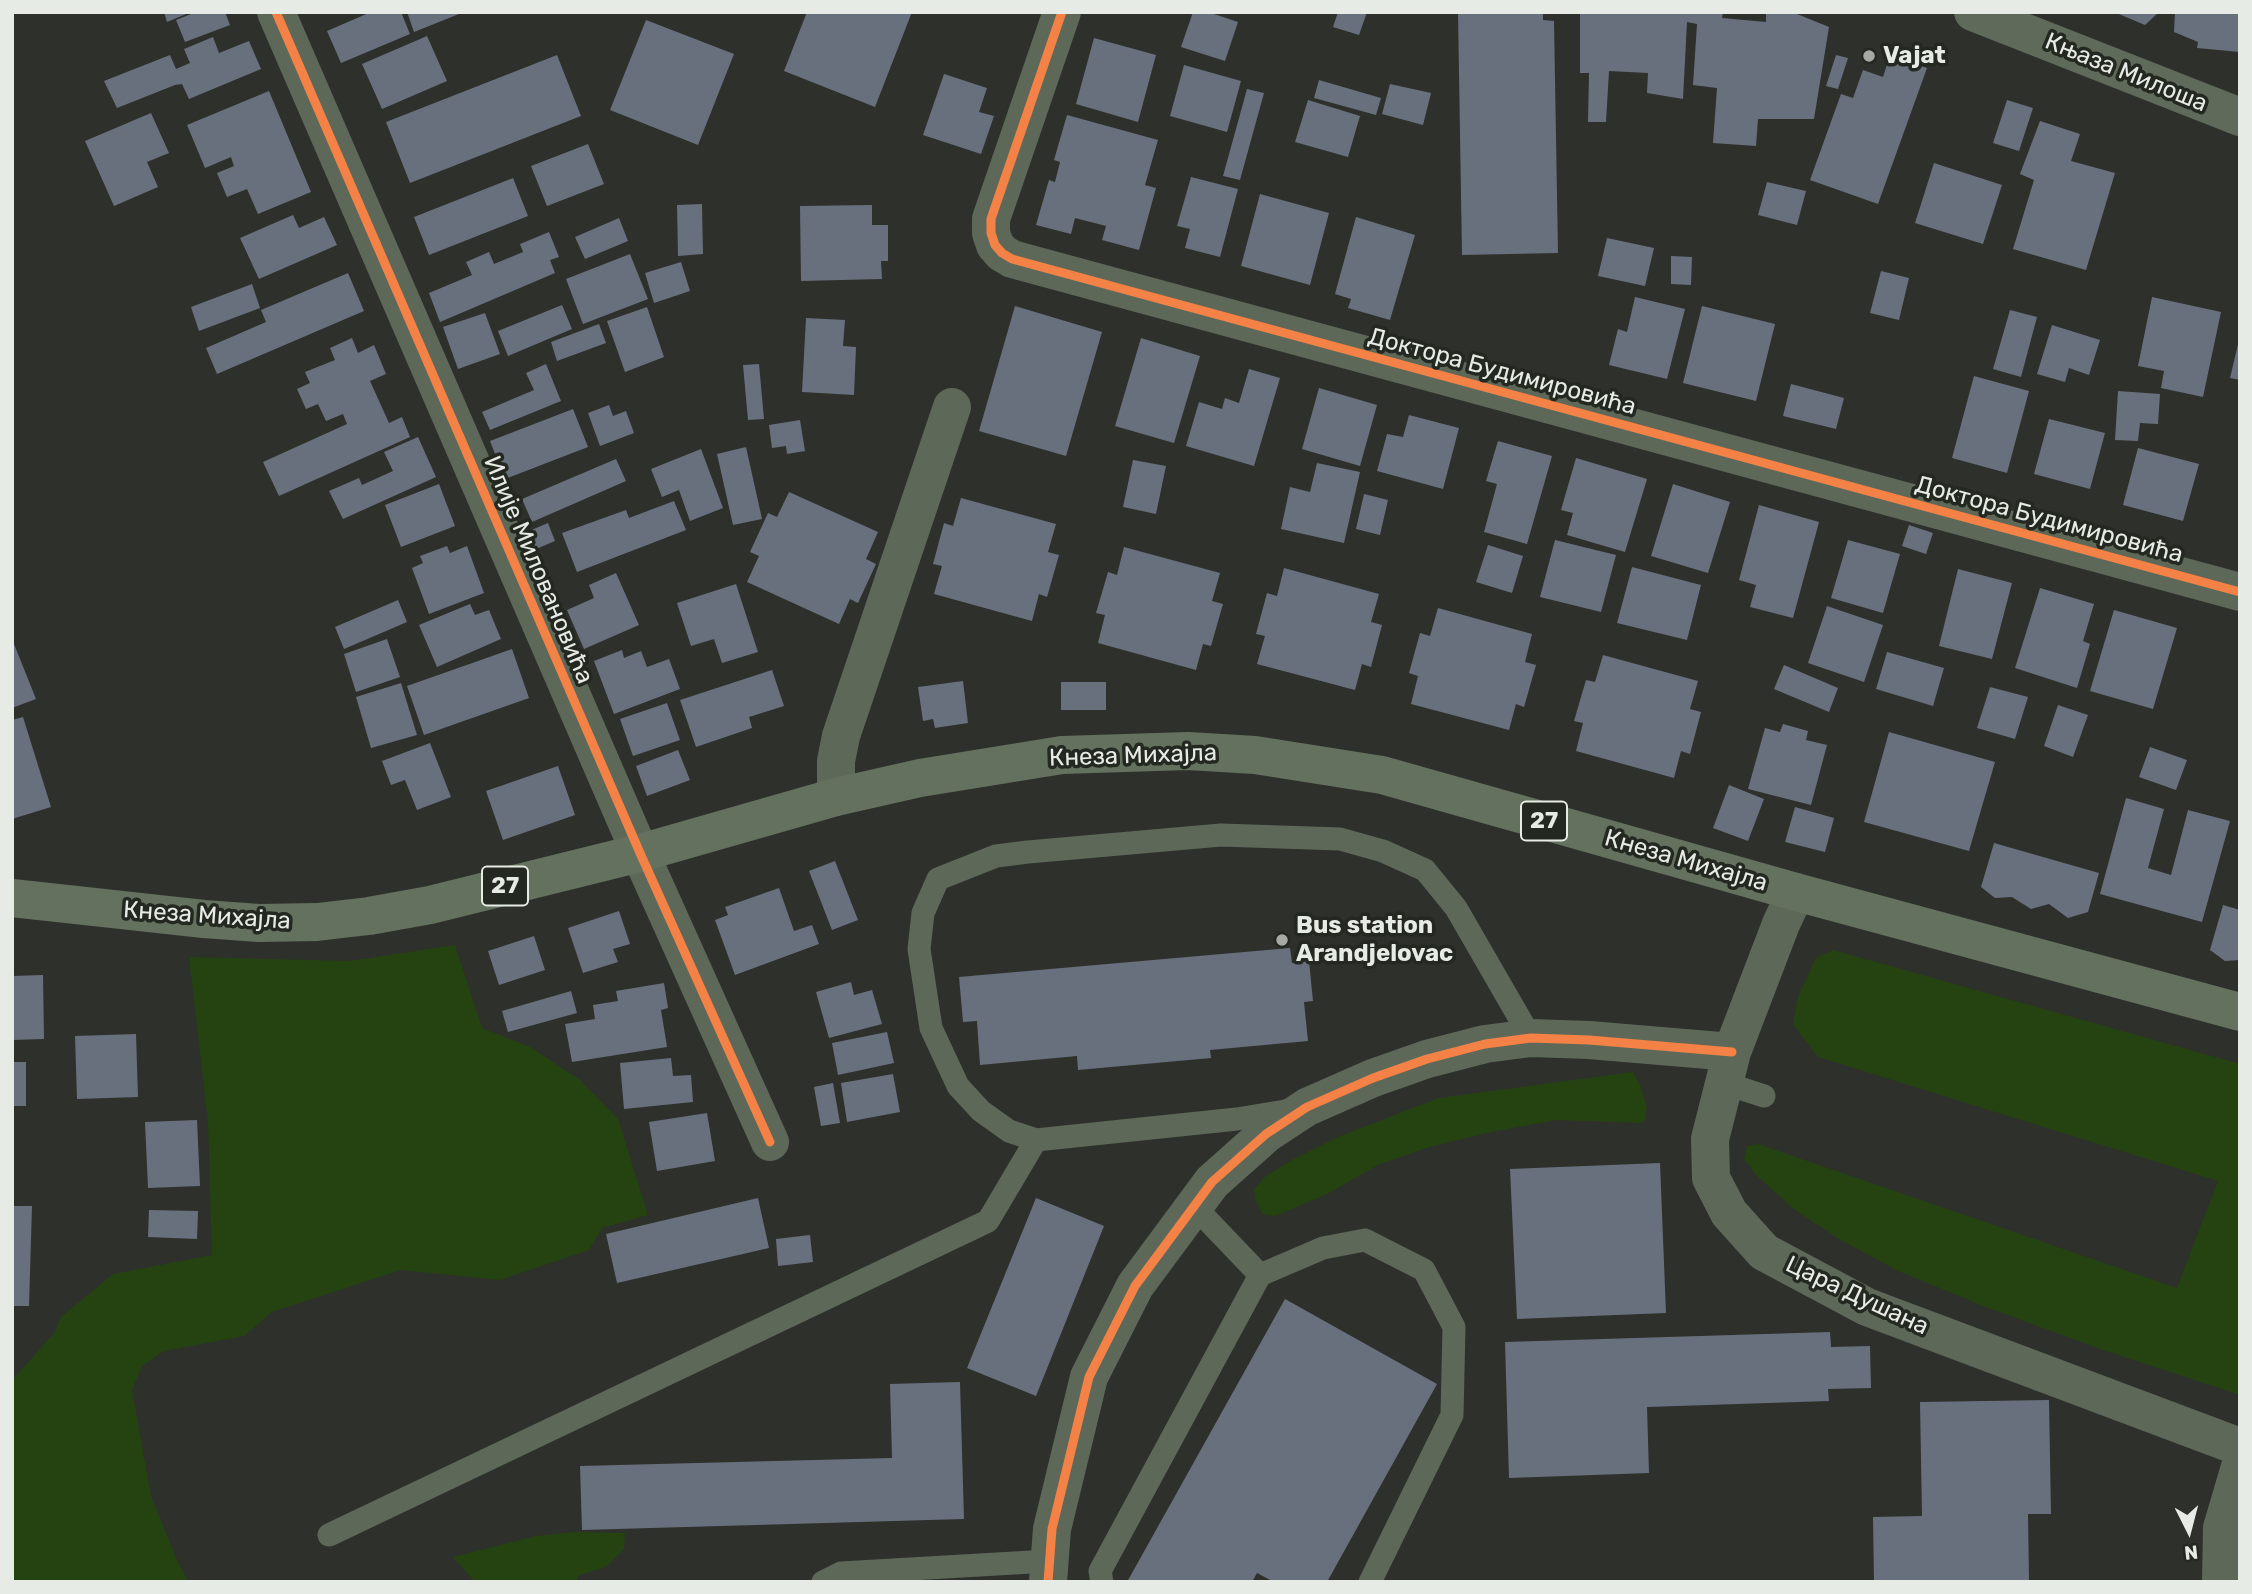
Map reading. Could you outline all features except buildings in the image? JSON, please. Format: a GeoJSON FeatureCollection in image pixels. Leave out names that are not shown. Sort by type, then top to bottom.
{"type":"FeatureCollection","features":[{"type":"Feature","properties":{"kind":"main road","name":"Кнеза Михајла"},"geometry":{"type":"LineString","coordinates":[[12,898],[204,919],[259,923],[317,922],[430,905],[640,853],[836,797],[946,773],[1062,755],[1175,751],[1255,755],[1382,775],[1796,892],[2240,1012]]}},
{"type":"Feature","properties":{"kind":"street","name":"Илије Миловановића"},"geometry":{"type":"LineString","coordinates":[[276,12],[640,853],[770,1142]]}},
{"type":"Feature","properties":{"kind":"street","name":"Доктора Будимировића"},"geometry":{"type":"LineString","coordinates":[[1062,12],[991,219],[991,233],[995,245],[1012,259],[2240,592]]}},
{"type":"Feature","properties":{"kind":"street","name":"Књаза Милоша"},"geometry":{"type":"LineString","coordinates":[[1973,12],[2240,117]]}},
{"type":"Feature","properties":{"kind":"street"},"geometry":{"type":"LineString","coordinates":[[836,797],[836,761],[841,736],[952,407]]}},
{"type":"Feature","properties":{"kind":"street","name":"Цара Душана"},"geometry":{"type":"LineString","coordinates":[[1796,892],[1781,924],[1728,1068],[1710,1139],[1711,1178],[1729,1213],[1764,1252],[1867,1307],[2240,1447]]}},
{"type":"Feature","properties":{"kind":"street"},"geometry":{"type":"LineString","coordinates":[[1049,1572],[1052,1529],[1089,1377],[1135,1286],[1212,1182],[1266,1134],[1307,1107],[1373,1078],[1427,1059],[1485,1044],[1531,1038],[1589,1040],[1728,1068]]}},
{"type":"Feature","properties":{"kind":"street"},"geometry":{"type":"LineString","coordinates":[[2221,1582],[2222,1528],[2240,1467]]}},
{"type":"Feature","properties":{"kind":"lane"},"geometry":{"type":"LineString","coordinates":[[1307,1107],[1237,1119],[1036,1140],[1009,1131],[981,1111],[958,1086],[931,1028],[919,950],[923,913],[938,879],[996,856],[1222,835],[1340,839],[1383,852],[1425,870],[1456,908],[1531,1038]]}},
{"type":"Feature","properties":{"kind":"lane"},"geometry":{"type":"LineString","coordinates":[[1728,1068],[1763,1096]]}},
{"type":"Feature","properties":{"kind":"lane"},"geometry":{"type":"LineString","coordinates":[[329,1535],[988,1221],[1036,1140]]}},
{"type":"Feature","properties":{"kind":"lane"},"geometry":{"type":"LineString","coordinates":[[1194,1206],[1261,1275]]}},
{"type":"Feature","properties":{"kind":"lane"},"geometry":{"type":"LineString","coordinates":[[1102,1582],[1100,1571],[1261,1275],[1324,1248],[1365,1240],[1424,1270],[1454,1327],[1452,1415],[1370,1582]]}},
{"type":"Feature","properties":{"kind":"lane"},"geometry":{"type":"LineString","coordinates":[[823,1582],[841,1573],[1049,1572]]}},
{"type":"Feature","properties":{"kind":"green space"},"geometry":{"type":"Polygon","coordinates":[[[455,945],[482,1028],[530,1047],[580,1080],[618,1119],[648,1215],[602,1228],[589,1250],[500,1280],[401,1270],[272,1312],[244,1336],[164,1351],[142,1366],[132,1390],[151,1496],[188,1582],[12,1582],[12,1380],[55,1332],[61,1317],[113,1274],[212,1255],[208,1121],[189,957],[350,961],[455,945]]]}},
{"type":"Feature","properties":{"kind":"green space"},"geometry":{"type":"Polygon","coordinates":[[[1833,950],[2240,1064],[2240,1395],[2100,1349],[1898,1271],[1839,1239],[1795,1210],[1758,1177],[1744,1159],[1747,1146],[1758,1144],[2177,1288],[2218,1181],[1818,1057],[1793,1024],[1798,997],[1816,958],[1833,950]]]}},
{"type":"Feature","properties":{"kind":"green space"},"geometry":{"type":"Polygon","coordinates":[[[1633,1072],[1647,1108],[1645,1120],[1640,1123],[1556,1120],[1491,1132],[1429,1147],[1378,1165],[1327,1194],[1275,1216],[1262,1214],[1256,1201],[1254,1189],[1265,1177],[1290,1161],[1340,1136],[1439,1098],[1633,1072]]]}},
{"type":"Feature","properties":{"kind":"green space"},"geometry":{"type":"Polygon","coordinates":[[[575,1532],[625,1533],[624,1549],[606,1567],[577,1576],[577,1582],[475,1582],[453,1557],[536,1536],[575,1532]]]}},
{"type":"Feature","properties":{"kind":"cycle path"},"geometry":{"type":"LineString","coordinates":[[276,12],[640,853],[770,1142]]}},
{"type":"Feature","properties":{"kind":"cycle path"},"geometry":{"type":"LineString","coordinates":[[1062,12],[991,219],[991,233],[995,245],[1012,259],[2240,592]]}},
{"type":"Feature","properties":{"kind":"cycle path"},"geometry":{"type":"LineString","coordinates":[[1048,1582],[1052,1529],[1089,1377],[1135,1286],[1212,1182],[1266,1134],[1307,1107],[1373,1078],[1427,1059],[1485,1044],[1531,1038],[1732,1052]]}},
{"type":"Feature","properties":{"kind":"place","name":"Vajat"},"geometry":{"type":"Point","coordinates":[1869,56]}},
{"type":"Feature","properties":{"kind":"place","name":"Bus station Arandjelovac"},"geometry":{"type":"Point","coordinates":[1282,940]}}]}
